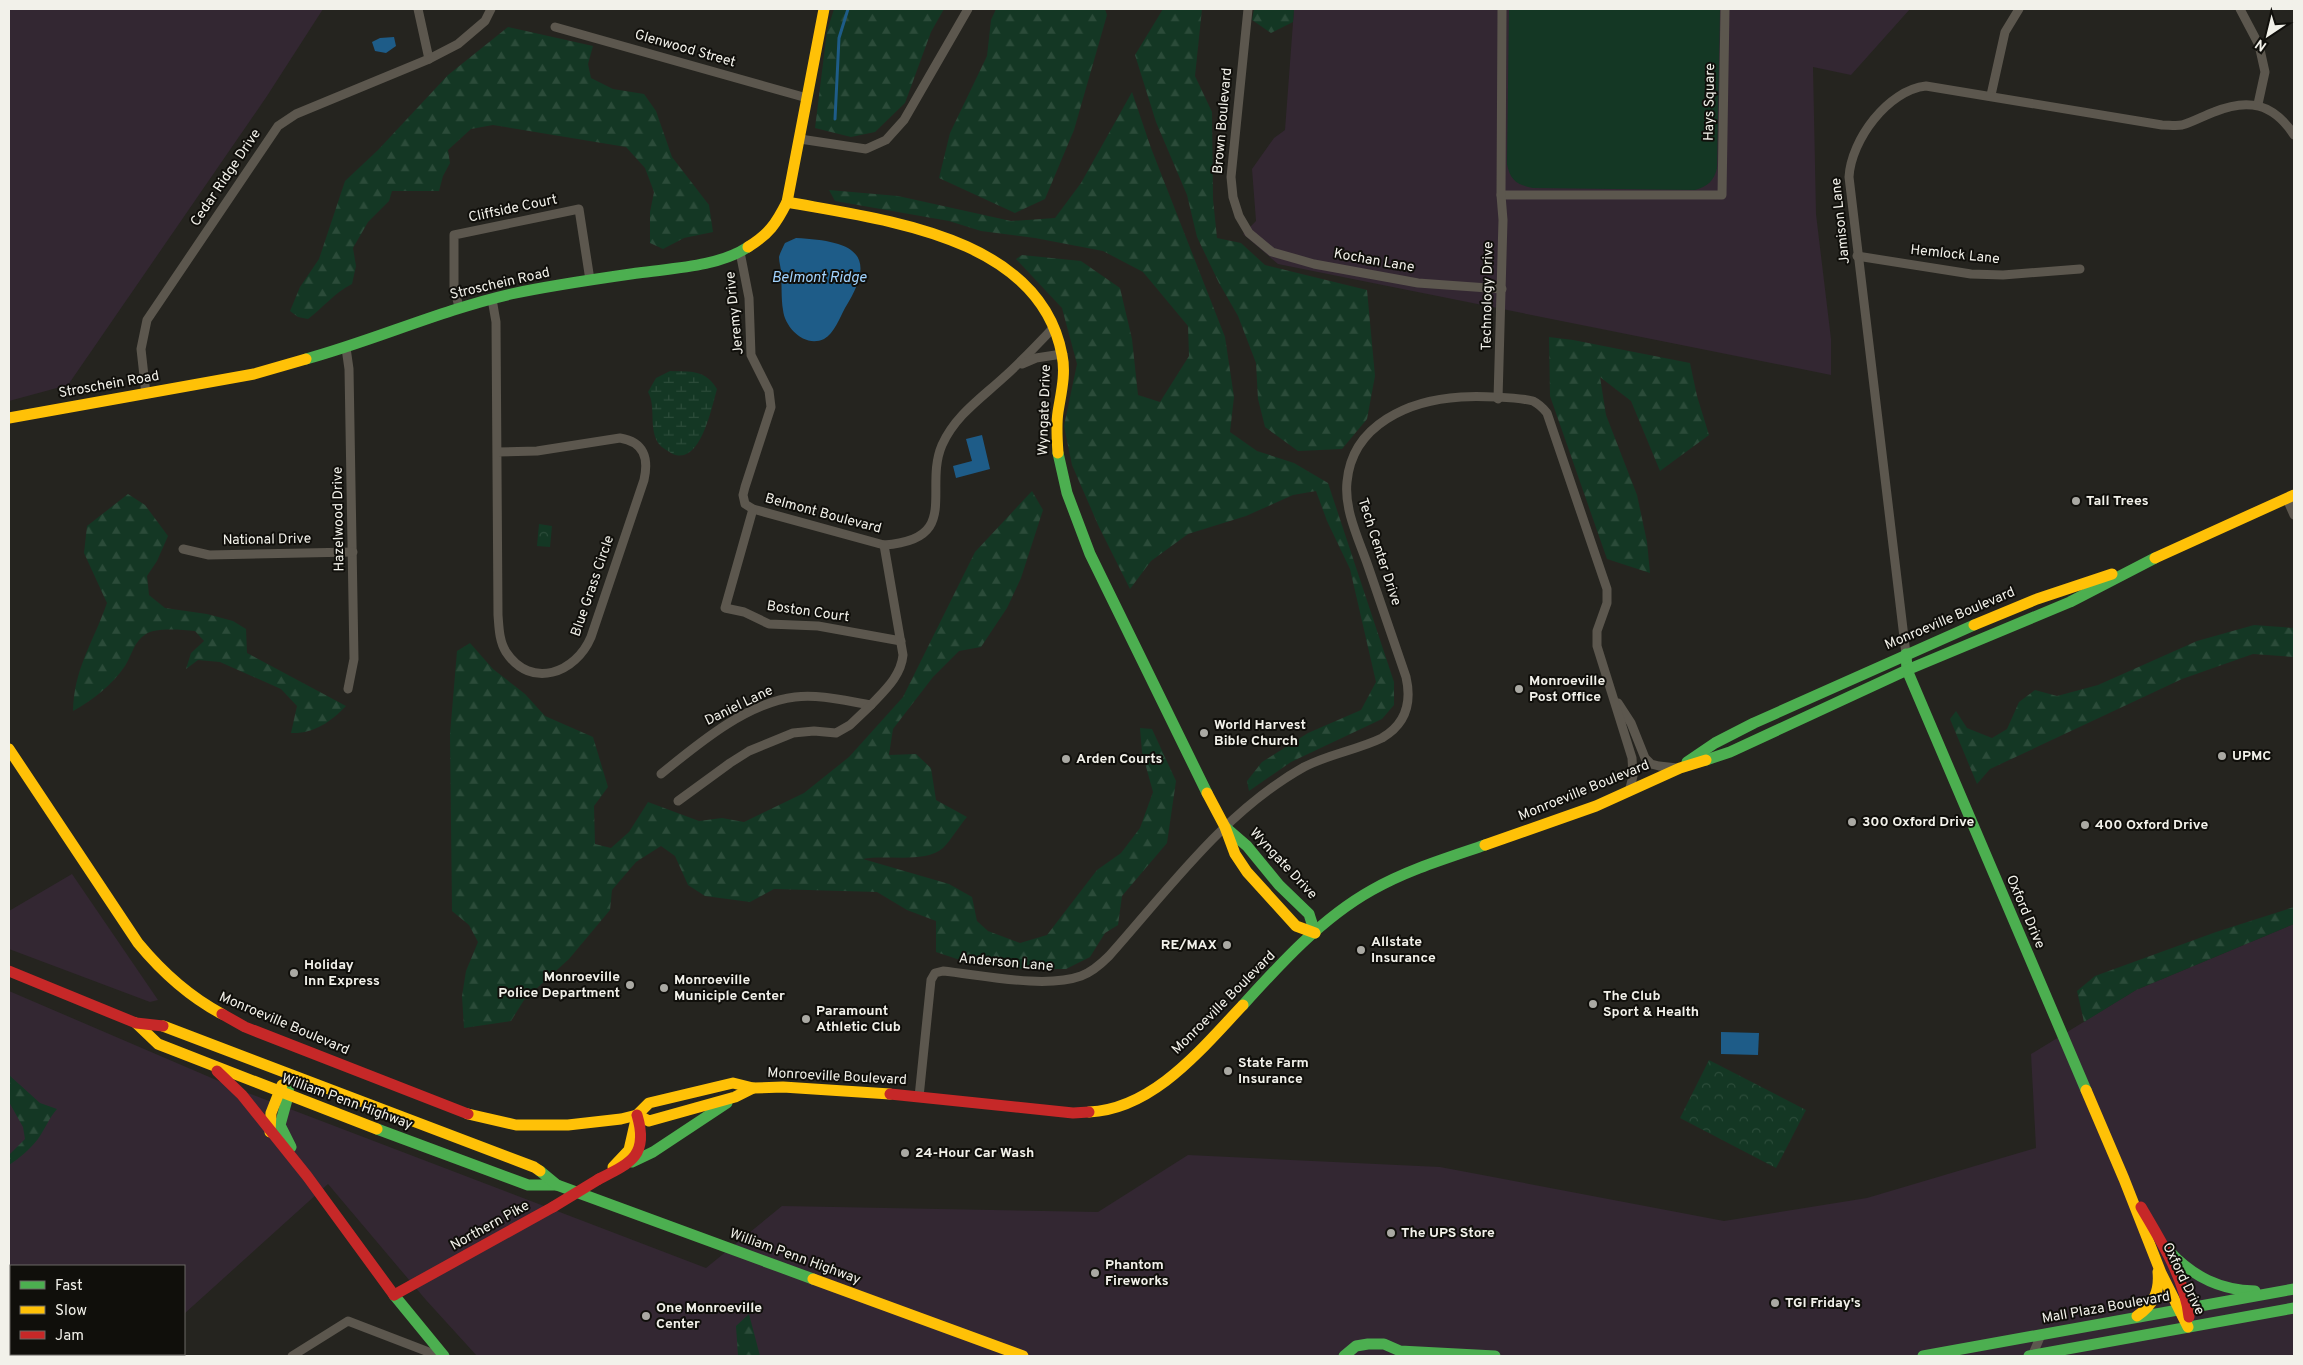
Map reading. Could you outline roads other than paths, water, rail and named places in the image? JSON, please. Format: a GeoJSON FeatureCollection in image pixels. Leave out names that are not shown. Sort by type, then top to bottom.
{"type":"FeatureCollection","features":[{"type":"Feature","properties":{"kind":"main road","name":"Stroschein Road"},"geometry":{"type":"LineString","coordinates":[[9,418],[254,374],[346,348],[458,307],[590,280],[690,266],[740,252],[754,244],[773,228],[783,213],[787,202],[824,9]]}},
{"type":"Feature","properties":{"kind":"main road","name":"Wyngate Drive"},"geometry":{"type":"LineString","coordinates":[[787,202],[903,226],[974,249],[1020,278],[1043,304],[1054,327],[1062,354],[1063,374],[1057,455],[1067,494],[1123,624],[1193,767],[1225,827],[1235,854],[1247,872],[1296,926],[1315,933]]}},
{"type":"Feature","properties":{"kind":"main road","name":"Monroeville Boulevard"},"geometry":{"type":"LineString","coordinates":[[9,749],[138,943],[173,982],[217,1013],[245,1027],[448,1108],[487,1120],[516,1125],[559,1126],[604,1122],[637,1115],[649,1103],[694,1091],[733,1084],[753,1088],[784,1087],[919,1097],[1061,1113],[1095,1112],[1124,1105],[1154,1090],[1174,1074],[1315,933],[1351,902],[1392,878],[1568,816],[1629,792],[1680,768],[1730,752],[1908,670],[2070,602],[2132,569],[2290,497]]}},
{"type":"Feature","properties":{"kind":"main road","name":"Monroeville Boulevard"},"geometry":{"type":"LineString","coordinates":[[1680,768],[1715,743],[1784,708],[1906,654],[2037,599],[2132,569]]}},
{"type":"Feature","properties":{"kind":"main road","name":"Oxford Drive"},"geometry":{"type":"LineString","coordinates":[[1906,654],[1908,670],[1968,819],[2124,1179],[2156,1259],[2184,1310]]}},
{"type":"Feature","properties":{"kind":"main road","name":"Wyngate Drive"},"geometry":{"type":"LineString","coordinates":[[1225,827],[1247,846],[1280,885],[1309,914],[1315,933]]}},
{"type":"Feature","properties":{"kind":"main road","name":"William Penn Highway"},"geometry":{"type":"LineString","coordinates":[[9,971],[136,1022],[165,1026],[289,1075],[534,1167],[557,1185],[1023,1356]]}},
{"type":"Feature","properties":{"kind":"main road","name":"William Penn Highway"},"geometry":{"type":"LineString","coordinates":[[136,1022],[158,1044],[283,1094],[528,1185],[557,1185]]}},
{"type":"Feature","properties":{"kind":"main road"},"geometry":{"type":"LineString","coordinates":[[211,1066],[240,1092],[307,1176],[394,1296],[444,1356]]}},
{"type":"Feature","properties":{"kind":"main road"},"geometry":{"type":"LineString","coordinates":[[289,1075],[283,1094],[280,1120],[281,1129],[307,1176]]}},
{"type":"Feature","properties":{"kind":"main road","name":"Monroeville Boulevard"},"geometry":{"type":"LineString","coordinates":[[637,1115],[650,1121],[735,1097],[753,1088]]}},
{"type":"Feature","properties":{"kind":"main road"},"geometry":{"type":"LineString","coordinates":[[270,1132],[269,1119],[283,1094]]}},
{"type":"Feature","properties":{"kind":"main road","name":"Northern Pike"},"geometry":{"type":"LineString","coordinates":[[394,1296],[553,1207],[599,1179],[653,1152],[735,1097]]}},
{"type":"Feature","properties":{"kind":"main road"},"geometry":{"type":"LineString","coordinates":[[632,1162],[638,1154],[643,1139],[643,1130],[637,1115]]}},
{"type":"Feature","properties":{"kind":"main road","name":"Northern Pike"},"geometry":{"type":"LineString","coordinates":[[599,1179],[629,1150],[637,1115]]}},
{"type":"Feature","properties":{"kind":"main road","name":"Oxford Drive"},"geometry":{"type":"LineString","coordinates":[[2124,1179],[2151,1224],[2184,1310],[2188,1327]]}},
{"type":"Feature","properties":{"kind":"main road"},"geometry":{"type":"LineString","coordinates":[[2151,1224],[2178,1260],[2203,1279],[2234,1290],[2291,1290]]}},
{"type":"Feature","properties":{"kind":"main road"},"geometry":{"type":"LineString","coordinates":[[2134,1318],[2151,1306],[2156,1298],[2159,1282],[2156,1259]]}},
{"type":"Feature","properties":{"kind":"main road","name":"Mall Plaza Boulevard"},"geometry":{"type":"LineString","coordinates":[[1923,1356],[2291,1290]]}},
{"type":"Feature","properties":{"kind":"main road"},"geometry":{"type":"LineString","coordinates":[[2031,1356],[2294,1308]]}},
{"type":"Feature","properties":{"kind":"main road"},"geometry":{"type":"LineString","coordinates":[[1344,1356],[1356,1346],[1368,1344],[1384,1344],[1400,1351],[1495,1356]]}},
{"type":"Feature","properties":{"kind":"main road"},"geometry":{"type":"LineString","coordinates":[[1385,1356],[1400,1351]]}},
{"type":"Feature","properties":{"kind":"street"},"geometry":{"type":"LineString","coordinates":[[418,9],[428,59]]}},
{"type":"Feature","properties":{"kind":"street","name":"Cedar Ridge Drive"},"geometry":{"type":"LineString","coordinates":[[146,394],[141,349],[147,320],[271,134],[282,122],[296,114],[428,59],[468,38],[485,21],[491,9]]}},
{"type":"Feature","properties":{"kind":"street"},"geometry":{"type":"LineString","coordinates":[[800,139],[866,149],[886,140],[904,120],[968,9]]}},
{"type":"Feature","properties":{"kind":"street","name":"Brown Boulevard"},"geometry":{"type":"LineString","coordinates":[[1248,9],[1231,177],[1233,197],[1239,216],[1249,233]]}},
{"type":"Feature","properties":{"kind":"street"},"geometry":{"type":"LineString","coordinates":[[1501,195],[1502,9]]}},
{"type":"Feature","properties":{"kind":"street","name":"Hays Square"},"geometry":{"type":"LineString","coordinates":[[1501,195],[1722,195],[1725,9]]}},
{"type":"Feature","properties":{"kind":"street"},"geometry":{"type":"LineString","coordinates":[[1991,95],[2004,32],[2019,9]]}},
{"type":"Feature","properties":{"kind":"street"},"geometry":{"type":"LineString","coordinates":[[2240,9],[2259,45],[2265,72],[2258,104],[2273,112],[2288,125],[2294,134]]}},
{"type":"Feature","properties":{"kind":"street","name":"Glenwood Street"},"geometry":{"type":"LineString","coordinates":[[555,27],[807,98]]}},
{"type":"Feature","properties":{"kind":"street","name":"Jamison Lane"},"geometry":{"type":"LineString","coordinates":[[1906,654],[1858,256],[1850,166],[1857,147],[1879,113],[1901,94],[1916,87],[1937,87],[1991,95],[2162,125],[2180,125],[2226,108],[2258,104]]}},
{"type":"Feature","properties":{"kind":"street","name":"Technology Drive"},"geometry":{"type":"LineString","coordinates":[[1498,399],[1502,290],[1503,220],[1501,195]]}},
{"type":"Feature","properties":{"kind":"street","name":"Cliffside Court"},"geometry":{"type":"LineString","coordinates":[[458,307],[454,287],[454,235],[579,209],[590,280]]}},
{"type":"Feature","properties":{"kind":"street","name":"Kochan Lane"},"geometry":{"type":"LineString","coordinates":[[1249,233],[1272,252],[1314,264],[1418,283],[1502,290]]}},
{"type":"Feature","properties":{"kind":"street","name":"Jeremy Drive"},"geometry":{"type":"LineString","coordinates":[[740,252],[749,298],[751,355],[769,391],[771,407],[743,494],[745,504],[753,510]]}},
{"type":"Feature","properties":{"kind":"street","name":"Hemlock Lane"},"geometry":{"type":"LineString","coordinates":[[1858,256],[1971,274],[2003,275],[2080,269]]}},
{"type":"Feature","properties":{"kind":"street","name":"Blue Grass Circle"},"geometry":{"type":"LineString","coordinates":[[492,299],[496,322],[498,615],[502,644],[512,659],[526,670],[543,673],[561,670],[569,666],[581,655],[590,637],[644,480],[647,462],[645,455],[642,449],[632,441],[620,438],[537,451],[497,452]]}},
{"type":"Feature","properties":{"kind":"street","name":"Belmont Boulevard"},"geometry":{"type":"LineString","coordinates":[[753,510],[884,545],[905,543],[915,539],[929,525],[937,507],[937,460],[947,434],[965,411],[1015,367],[1054,327]]}},
{"type":"Feature","properties":{"kind":"street","name":"Hazelwood Drive"},"geometry":{"type":"LineString","coordinates":[[346,348],[349,369],[354,552],[354,659],[348,689]]}},
{"type":"Feature","properties":{"kind":"street","name":"Belmont Boulevard"},"geometry":{"type":"LineString","coordinates":[[1015,367],[1036,358],[1062,354]]}},
{"type":"Feature","properties":{"kind":"street","name":"Tech Center Drive"},"geometry":{"type":"LineString","coordinates":[[1225,827],[1285,779],[1304,767],[1321,759],[1382,738],[1391,733],[1402,720],[1409,703],[1409,691],[1350,511],[1347,492],[1349,472],[1355,454],[1367,435],[1392,415],[1416,405],[1446,399],[1531,401],[1537,403],[1547,413],[1552,422],[1607,589],[1607,603],[1596,639],[1632,758],[1633,776],[1629,792]]}},
{"type":"Feature","properties":{"kind":"street"},"geometry":{"type":"LineString","coordinates":[[2290,497],[2294,515]]}},
{"type":"Feature","properties":{"kind":"street","name":"Boston Court"},"geometry":{"type":"LineString","coordinates":[[753,510],[725,608],[744,612],[769,624],[818,626],[901,641]]}},
{"type":"Feature","properties":{"kind":"street"},"geometry":{"type":"LineString","coordinates":[[678,801],[749,751],[793,733],[814,731],[836,733],[850,725],[871,705],[900,669],[903,655],[884,545]]}},
{"type":"Feature","properties":{"kind":"street","name":"National Drive"},"geometry":{"type":"LineString","coordinates":[[183,549],[209,555],[354,552]]}},
{"type":"Feature","properties":{"kind":"street","name":"Tech Center Drive"},"geometry":{"type":"LineString","coordinates":[[1613,696],[1631,723],[1645,758],[1650,764],[1680,768]]}},
{"type":"Feature","properties":{"kind":"street","name":"Daniel Lane"},"geometry":{"type":"LineString","coordinates":[[661,774],[718,729],[777,701],[806,697],[871,705]]}},
{"type":"Feature","properties":{"kind":"street","name":"Anderson Lane"},"geometry":{"type":"LineString","coordinates":[[919,1097],[931,980],[935,973],[943,971],[1054,981],[1073,978],[1090,972],[1109,956],[1225,827]]}},
{"type":"Feature","properties":{"kind":"street"},"geometry":{"type":"LineString","coordinates":[[292,1356],[348,1321],[439,1356]]}},
{"type":"Feature","properties":{"kind":"street"},"geometry":{"type":"LineString","coordinates":[[2031,1356],[2041,1335]]}},
{"type":"Feature","properties":{"kind":"water"},"geometry":{"type":"Polygon","coordinates":[[[394,37],[396,46],[386,53],[375,51],[372,42],[380,38],[394,37]]]}},
{"type":"Feature","properties":{"kind":"water","name":"Belmont Ridge"},"geometry":{"type":"Polygon","coordinates":[[[796,238],[831,242],[845,246],[854,253],[860,262],[860,273],[855,289],[836,325],[828,337],[817,341],[803,339],[797,335],[788,323],[783,310],[779,257],[785,243],[796,238]]]}},
{"type":"Feature","properties":{"kind":"water"},"geometry":{"type":"Polygon","coordinates":[[[982,435],[990,469],[956,478],[953,466],[972,461],[966,439],[982,435]]]}},
{"type":"Feature","properties":{"kind":"water"},"geometry":{"type":"Polygon","coordinates":[[[1721,1032],[1759,1033],[1758,1055],[1721,1054],[1721,1032]]]}},
{"type":"Feature","properties":{"kind":"waterway"},"geometry":{"type":"LineString","coordinates":[[835,119],[839,38],[848,9]]}},
{"type":"Feature","properties":{"kind":"place","name":"Tall Trees"},"geometry":{"type":"Point","coordinates":[2076,501]}},
{"type":"Feature","properties":{"kind":"place","name":"Monroeville Post Office"},"geometry":{"type":"Point","coordinates":[1519,689]}},
{"type":"Feature","properties":{"kind":"place","name":"World Harvest Bible Church"},"geometry":{"type":"Point","coordinates":[1204,733]}},
{"type":"Feature","properties":{"kind":"place","name":"UPMC"},"geometry":{"type":"Point","coordinates":[2222,756]}},
{"type":"Feature","properties":{"kind":"place","name":"Arden Courts"},"geometry":{"type":"Point","coordinates":[1066,759]}},
{"type":"Feature","properties":{"kind":"place","name":"300 Oxford Drive"},"geometry":{"type":"Point","coordinates":[1852,822]}},
{"type":"Feature","properties":{"kind":"place","name":"400 Oxford Drive"},"geometry":{"type":"Point","coordinates":[2085,825]}},
{"type":"Feature","properties":{"kind":"place","name":"RE/MAX"},"geometry":{"type":"Point","coordinates":[1227,945]}},
{"type":"Feature","properties":{"kind":"place","name":"Allstate Insurance"},"geometry":{"type":"Point","coordinates":[1361,950]}},
{"type":"Feature","properties":{"kind":"place","name":"Holiday Inn Express"},"geometry":{"type":"Point","coordinates":[294,973]}},
{"type":"Feature","properties":{"kind":"place","name":"Monroeville Police Department"},"geometry":{"type":"Point","coordinates":[630,985]}},
{"type":"Feature","properties":{"kind":"place","name":"Monroeville Municiple Center"},"geometry":{"type":"Point","coordinates":[664,988]}},
{"type":"Feature","properties":{"kind":"place","name":"The Club Sport & Health"},"geometry":{"type":"Point","coordinates":[1593,1004]}},
{"type":"Feature","properties":{"kind":"place","name":"Paramount Athletic Club"},"geometry":{"type":"Point","coordinates":[806,1019]}},
{"type":"Feature","properties":{"kind":"place","name":"State Farm Insurance"},"geometry":{"type":"Point","coordinates":[1228,1071]}},
{"type":"Feature","properties":{"kind":"place","name":"24-Hour Car Wash"},"geometry":{"type":"Point","coordinates":[905,1153]}},
{"type":"Feature","properties":{"kind":"place","name":"The UPS Store"},"geometry":{"type":"Point","coordinates":[1391,1233]}},
{"type":"Feature","properties":{"kind":"place","name":"Phantom Fireworks"},"geometry":{"type":"Point","coordinates":[1095,1273]}},
{"type":"Feature","properties":{"kind":"place","name":"TGI Friday's"},"geometry":{"type":"Point","coordinates":[1775,1303]}},
{"type":"Feature","properties":{"kind":"place","name":"One Monroeville Center"},"geometry":{"type":"Point","coordinates":[646,1316]}}]}
